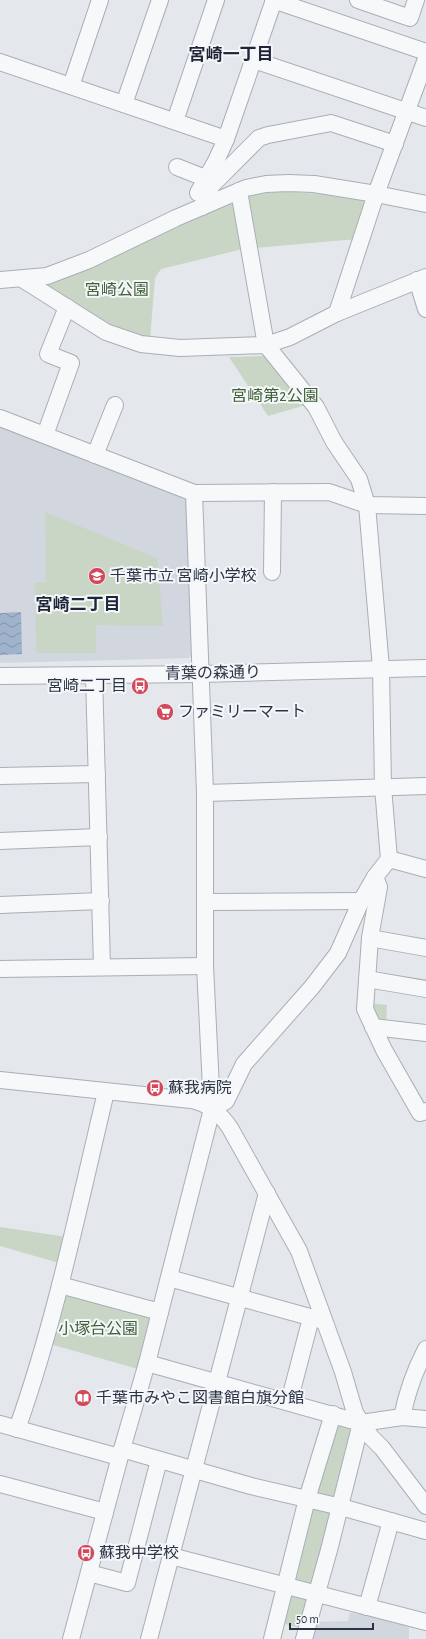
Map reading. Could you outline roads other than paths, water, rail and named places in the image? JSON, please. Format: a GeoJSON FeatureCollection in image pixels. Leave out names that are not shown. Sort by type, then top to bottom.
{"type":"FeatureCollection","features":[{"type":"Feature","properties":{"kind":"street"},"geometry":{"type":"LineString","coordinates":[[71,86],[100,0]]}},
{"type":"Feature","properties":{"kind":"street"},"geometry":{"type":"LineString","coordinates":[[124,104],[160,0]]}},
{"type":"Feature","properties":{"kind":"street"},"geometry":{"type":"LineString","coordinates":[[175,121],[216,0]]}},
{"type":"Feature","properties":{"kind":"street"},"geometry":{"type":"LineString","coordinates":[[202,207],[198,198],[198,193],[205,178],[216,161],[226,139],[274,0],[425,51],[396,144],[376,194],[337,313]]}},
{"type":"Feature","properties":{"kind":"street"},"geometry":{"type":"LineString","coordinates":[[358,0],[410,18],[416,0]]}},
{"type":"Feature","properties":{"kind":"street"},"geometry":{"type":"LineString","coordinates":[[254,60],[426,118]]}},
{"type":"Feature","properties":{"kind":"street"},"geometry":{"type":"LineString","coordinates":[[0,62],[226,139]]}},
{"type":"Feature","properties":{"kind":"street"},"geometry":{"type":"LineString","coordinates":[[202,207],[212,185],[260,138],[268,135],[331,123],[396,144]]}},
{"type":"Feature","properties":{"kind":"street"},"geometry":{"type":"LineString","coordinates":[[177,167],[205,178]]}},
{"type":"Feature","properties":{"kind":"street"},"geometry":{"type":"LineString","coordinates":[[0,280],[47,276],[89,260],[239,191],[266,184],[314,184],[426,204]]}},
{"type":"Feature","properties":{"kind":"street"},"geometry":{"type":"LineString","coordinates":[[212,1109],[226,1101],[244,1064],[312,987],[338,953],[361,901],[375,877],[389,859],[383,787],[381,668],[366,505],[359,479],[334,442],[316,407],[266,345],[239,191]]}},
{"type":"Feature","properties":{"kind":"street"},"geometry":{"type":"LineString","coordinates":[[22,279],[106,332],[141,344],[180,348],[266,345],[290,337],[337,313],[422,278],[426,309]]}},
{"type":"Feature","properties":{"kind":"street"},"geometry":{"type":"LineString","coordinates":[[45,436],[71,363],[48,354],[67,307]]}},
{"type":"Feature","properties":{"kind":"street"},"geometry":{"type":"LineString","coordinates":[[95,455],[115,405]]}},
{"type":"Feature","properties":{"kind":"street"},"geometry":{"type":"LineString","coordinates":[[0,418],[194,493],[329,492],[366,505],[426,506]]}},
{"type":"Feature","properties":{"kind":"street"},"geometry":{"type":"LineString","coordinates":[[272,572],[273,492]]}},
{"type":"Feature","properties":{"kind":"street"},"geometry":{"type":"LineString","coordinates":[[72,1639],[120,1453],[147,1363],[212,1109],[205,966],[205,793],[194,493]]}},
{"type":"Feature","properties":{"kind":"street","name":"青葉の森通り"},"geometry":{"type":"LineString","coordinates":[[0,676],[201,674],[426,668]]}},
{"type":"Feature","properties":{"kind":"street"},"geometry":{"type":"LineString","coordinates":[[94,675],[102,967]]}},
{"type":"Feature","properties":{"kind":"street"},"geometry":{"type":"LineString","coordinates":[[0,776],[97,774]]}},
{"type":"Feature","properties":{"kind":"street"},"geometry":{"type":"LineString","coordinates":[[205,793],[426,786]]}},
{"type":"Feature","properties":{"kind":"street"},"geometry":{"type":"LineString","coordinates":[[0,840],[99,837]]}},
{"type":"Feature","properties":{"kind":"street"},"geometry":{"type":"LineString","coordinates":[[389,859],[426,869]]}},
{"type":"Feature","properties":{"kind":"street"},"geometry":{"type":"LineString","coordinates":[[375,877],[379,887],[370,938],[365,1010],[420,1113],[426,1111]]}},
{"type":"Feature","properties":{"kind":"street"},"geometry":{"type":"LineString","coordinates":[[0,905],[101,901]]}},
{"type":"Feature","properties":{"kind":"street"},"geometry":{"type":"LineString","coordinates":[[206,902],[361,901]]}},
{"type":"Feature","properties":{"kind":"street"},"geometry":{"type":"LineString","coordinates":[[370,938],[426,948]]}},
{"type":"Feature","properties":{"kind":"street"},"geometry":{"type":"LineString","coordinates":[[0,970],[205,966]]}},
{"type":"Feature","properties":{"kind":"street"},"geometry":{"type":"LineString","coordinates":[[367,979],[426,989]]}},
{"type":"Feature","properties":{"kind":"street"},"geometry":{"type":"LineString","coordinates":[[373,1027],[426,1032]]}},
{"type":"Feature","properties":{"kind":"street"},"geometry":{"type":"LineString","coordinates":[[0,1080],[197,1101],[212,1109],[225,1120],[299,1251],[317,1320],[343,1372],[351,1403],[361,1423],[426,1506]]}},
{"type":"Feature","properties":{"kind":"street"},"geometry":{"type":"LineString","coordinates":[[17,1429],[35,1377],[60,1285],[106,1092]]}},
{"type":"Feature","properties":{"kind":"street"},"geometry":{"type":"LineString","coordinates":[[149,1639],[267,1193]]}},
{"type":"Feature","properties":{"kind":"street"},"geometry":{"type":"LineString","coordinates":[[169,1278],[317,1320]]}},
{"type":"Feature","properties":{"kind":"street"},"geometry":{"type":"LineString","coordinates":[[60,1285],[160,1312]]}},
{"type":"Feature","properties":{"kind":"street"},"geometry":{"type":"LineString","coordinates":[[289,1402],[317,1320]]}},
{"type":"Feature","properties":{"kind":"street"},"geometry":{"type":"LineString","coordinates":[[402,1417],[406,1394],[414,1372],[426,1349]]}},
{"type":"Feature","properties":{"kind":"street"},"geometry":{"type":"LineString","coordinates":[[147,1363],[361,1423],[402,1417],[426,1418]]}},
{"type":"Feature","properties":{"kind":"street"},"geometry":{"type":"LineString","coordinates":[[272,1639],[307,1499],[333,1414]]}},
{"type":"Feature","properties":{"kind":"street"},"geometry":{"type":"LineString","coordinates":[[304,1639],[341,1507],[361,1423]]}},
{"type":"Feature","properties":{"kind":"street"},"geometry":{"type":"LineString","coordinates":[[0,1424],[120,1453],[159,1460],[251,1486],[341,1507],[426,1531]]}},
{"type":"Feature","properties":{"kind":"street"},"geometry":{"type":"LineString","coordinates":[[89,1573],[127,1582],[159,1460]]}},
{"type":"Feature","properties":{"kind":"street"},"geometry":{"type":"LineString","coordinates":[[0,1484],[105,1512]]}},
{"type":"Feature","properties":{"kind":"street"},"geometry":{"type":"LineString","coordinates":[[367,1607],[391,1521]]}},
{"type":"Feature","properties":{"kind":"street"},"geometry":{"type":"LineString","coordinates":[[171,1556],[227,1572],[285,1585],[426,1622]]}},
{"type":"Feature","properties":{"kind":"water"},"geometry":{"type":"Polygon","coordinates":[[[21,612],[22,654],[0,655],[0,613],[21,612]]]}},
{"type":"Feature","properties":{"kind":"place","name":"千葉市立 宮崎小学校"},"geometry":{"type":"Point","coordinates":[97,576]}},
{"type":"Feature","properties":{"kind":"place","name":"宮崎二丁目"},"geometry":{"type":"Point","coordinates":[140,686]}},
{"type":"Feature","properties":{"kind":"place","name":"ファミリーマート"},"geometry":{"type":"Point","coordinates":[165,712]}},
{"type":"Feature","properties":{"kind":"place","name":"蘇我病院"},"geometry":{"type":"Point","coordinates":[155,1088]}},
{"type":"Feature","properties":{"kind":"place","name":"千葉市みやこ図書館白旗分館"},"geometry":{"type":"Point","coordinates":[83,1398]}},
{"type":"Feature","properties":{"kind":"place","name":"蘇我中学校"},"geometry":{"type":"Point","coordinates":[86,1553]}},
{"type":"Feature","properties":{"kind":"district","name":"宮崎一丁目"},"geometry":{"type":"Point","coordinates":[231,54]}},
{"type":"Feature","properties":{"kind":"district","name":"宮崎二丁目"},"geometry":{"type":"Point","coordinates":[78,604]}},
{"type":"Feature","properties":{"kind":"park label","name":"宮崎公園"},"geometry":{"type":"Point","coordinates":[117,290]}},
{"type":"Feature","properties":{"kind":"park label","name":"宮崎第2公園"},"geometry":{"type":"Point","coordinates":[275,396]}},
{"type":"Feature","properties":{"kind":"park label","name":"小塚台公園"},"geometry":{"type":"Point","coordinates":[98,1329]}}]}
